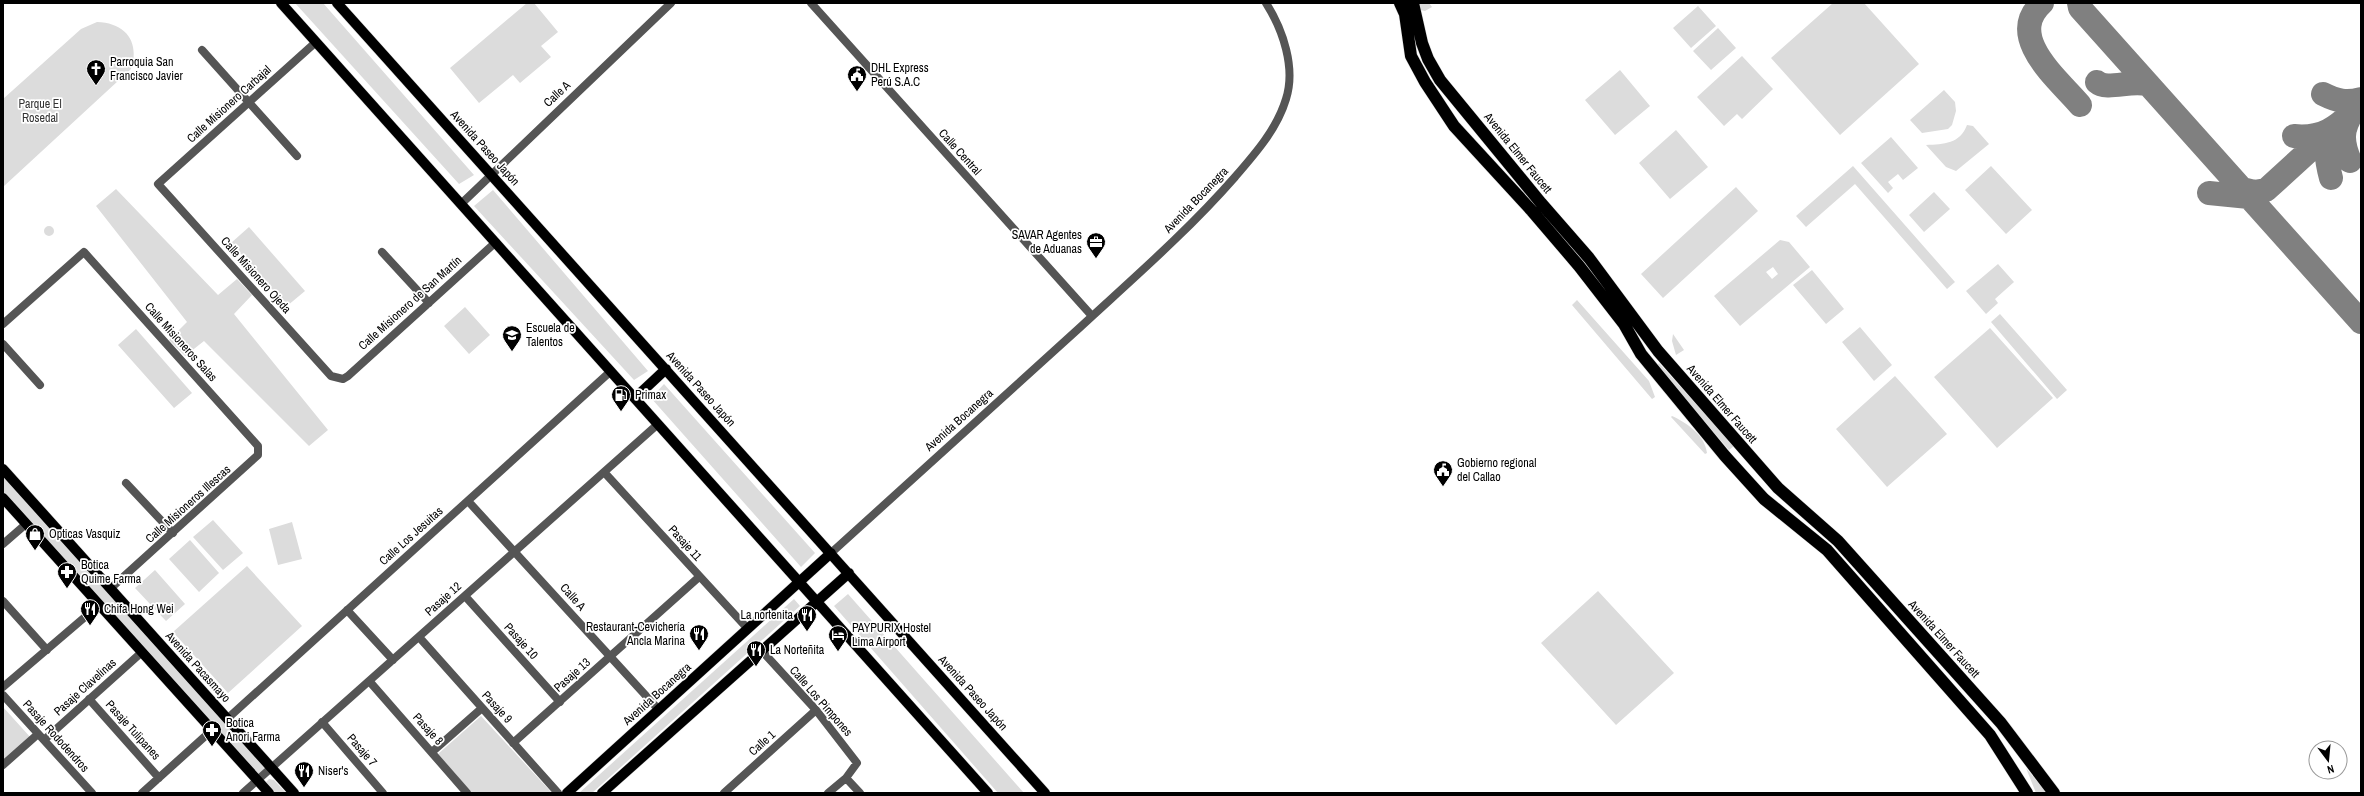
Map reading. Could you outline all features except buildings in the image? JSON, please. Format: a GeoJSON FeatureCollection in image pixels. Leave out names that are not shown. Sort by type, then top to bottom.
{"type":"FeatureCollection","features":[{"type":"Feature","properties":{"kind":"highway"},"geometry":{"type":"LineString","coordinates":[[1400,3],[1405,14],[1411,56],[1425,82],[1454,126],[1532,211],[1579,266],[1624,324],[1641,354],[1725,456],[1764,499],[1827,550],[1990,735],[2027,793]]}},
{"type":"Feature","properties":{"kind":"highway","name":"Avenida Elmer Faucett"},"geometry":{"type":"LineString","coordinates":[[1413,3],[1424,49],[1440,80],[1588,258],[1658,351],[1778,488],[1838,542],[2001,724],[2054,793]]}},
{"type":"Feature","properties":{"kind":"main road"},"geometry":{"type":"LineString","coordinates":[[281,3],[988,793]]}},
{"type":"Feature","properties":{"kind":"main road","name":"Avenida Paseo Japón"},"geometry":{"type":"LineString","coordinates":[[337,3],[1045,793]]}},
{"type":"Feature","properties":{"kind":"main road"},"geometry":{"type":"LineString","coordinates":[[635,398],[666,369]]}},
{"type":"Feature","properties":{"kind":"main road","name":"Avenida Pacasmayo"},"geometry":{"type":"LineString","coordinates":[[3,469],[294,793]]}},
{"type":"Feature","properties":{"kind":"main road"},"geometry":{"type":"LineString","coordinates":[[3,498],[269,793]]}},
{"type":"Feature","properties":{"kind":"main road","name":"Avenida Bocanegra"},"geometry":{"type":"LineString","coordinates":[[567,793],[831,553]]}},
{"type":"Feature","properties":{"kind":"main road"},"geometry":{"type":"LineString","coordinates":[[602,793],[849,573]]}},
{"type":"Feature","properties":{"kind":"main road"},"geometry":{"type":"LineString","coordinates":[[164,677],[178,664]]}},
{"type":"Feature","properties":{"kind":"street","name":"Calle A"},"geometry":{"type":"LineString","coordinates":[[461,204],[490,174],[671,3]]}},
{"type":"Feature","properties":{"kind":"street","name":"Calle Central"},"geometry":{"type":"LineString","coordinates":[[811,3],[1092,316]]}},
{"type":"Feature","properties":{"kind":"street","name":"Avenida Bocanegra"},"geometry":{"type":"LineString","coordinates":[[831,553],[1150,265],[1213,203],[1254,156],[1271,132],[1286,101],[1290,85],[1284,43],[1276,22],[1266,3]]}},
{"type":"Feature","properties":{"kind":"street","name":"Calle Misionero Carbajal"},"geometry":{"type":"LineString","coordinates":[[158,184],[316,42]]}},
{"type":"Feature","properties":{"kind":"street"},"geometry":{"type":"LineString","coordinates":[[202,50],[297,156]]}},
{"type":"Feature","properties":{"kind":"street","name":"Calle Misionero Ojeda"},"geometry":{"type":"LineString","coordinates":[[158,184],[331,376],[339,378]]}},
{"type":"Feature","properties":{"kind":"street","name":"Calle Misionero de San Martín"},"geometry":{"type":"LineString","coordinates":[[339,378],[348,376],[496,242]]}},
{"type":"Feature","properties":{"kind":"street","name":"Calle Misioneros Salas"},"geometry":{"type":"LineString","coordinates":[[3,324],[84,252],[260,450]]}},
{"type":"Feature","properties":{"kind":"street"},"geometry":{"type":"LineString","coordinates":[[382,252],[429,303]]}},
{"type":"Feature","properties":{"kind":"street"},"geometry":{"type":"LineString","coordinates":[[3,344],[40,385]]}},
{"type":"Feature","properties":{"kind":"street","name":"Calle Los Jesuitas"},"geometry":{"type":"LineString","coordinates":[[227,719],[611,371]]}},
{"type":"Feature","properties":{"kind":"street","name":"Pasaje 12"},"geometry":{"type":"LineString","coordinates":[[244,793],[658,424]]}},
{"type":"Feature","properties":{"kind":"street","name":"Calle Misioneros Illescas"},"geometry":{"type":"LineString","coordinates":[[111,588],[258,455],[260,450]]}},
{"type":"Feature","properties":{"kind":"street","name":"Pasaje 11"},"geometry":{"type":"LineString","coordinates":[[604,472],[748,629]]}},
{"type":"Feature","properties":{"kind":"street"},"geometry":{"type":"LineString","coordinates":[[126,483],[173,533]]}},
{"type":"Feature","properties":{"kind":"street","name":"Calle A"},"geometry":{"type":"LineString","coordinates":[[468,501],[516,550],[659,710]]}},
{"type":"Feature","properties":{"kind":"street"},"geometry":{"type":"LineString","coordinates":[[3,544],[26,524]]}},
{"type":"Feature","properties":{"kind":"street","name":"Pasaje 13"},"geometry":{"type":"LineString","coordinates":[[513,743],[699,577]]}},
{"type":"Feature","properties":{"kind":"street","name":"Pasaje 10"},"geometry":{"type":"LineString","coordinates":[[465,596],[560,702]]}},
{"type":"Feature","properties":{"kind":"street"},"geometry":{"type":"LineString","coordinates":[[3,601],[47,650]]}},
{"type":"Feature","properties":{"kind":"street"},"geometry":{"type":"LineString","coordinates":[[3,687],[99,605]]}},
{"type":"Feature","properties":{"kind":"street"},"geometry":{"type":"LineString","coordinates":[[347,610],[393,660]]}},
{"type":"Feature","properties":{"kind":"street","name":"Pasaje 9"},"geometry":{"type":"LineString","coordinates":[[419,636],[558,793]]}},
{"type":"Feature","properties":{"kind":"street","name":"Calle Los Pimpones"},"geometry":{"type":"LineString","coordinates":[[762,651],[816,710],[854,757],[857,763],[846,778]]}},
{"type":"Feature","properties":{"kind":"street","name":"Pasaje Clavelinas"},"geometry":{"type":"LineString","coordinates":[[44,740],[142,652]]}},
{"type":"Feature","properties":{"kind":"street","name":"Pasaje 8"},"geometry":{"type":"LineString","coordinates":[[370,682],[432,752],[462,791]]}},
{"type":"Feature","properties":{"kind":"street","name":"Pasaje Rododendros"},"geometry":{"type":"LineString","coordinates":[[3,696],[92,793]]}},
{"type":"Feature","properties":{"kind":"street","name":"Pasaje Tulipanes"},"geometry":{"type":"LineString","coordinates":[[89,699],[159,778]]}},
{"type":"Feature","properties":{"kind":"street"},"geometry":{"type":"LineString","coordinates":[[432,752],[482,708]]}},
{"type":"Feature","properties":{"kind":"street","name":"Calle 1"},"geometry":{"type":"LineString","coordinates":[[724,793],[816,710]]}},
{"type":"Feature","properties":{"kind":"street","name":"Pasaje 7"},"geometry":{"type":"LineString","coordinates":[[322,722],[383,793]]}},
{"type":"Feature","properties":{"kind":"street"},"geometry":{"type":"LineString","coordinates":[[142,793],[212,730]]}},
{"type":"Feature","properties":{"kind":"street"},"geometry":{"type":"LineString","coordinates":[[3,765],[38,734]]}},
{"type":"Feature","properties":{"kind":"street"},"geometry":{"type":"LineString","coordinates":[[828,793],[846,778],[860,793]]}},
{"type":"Feature","properties":{"kind":"green space"},"geometry":{"type":"Polygon","coordinates":[[[295,3],[323,3],[474,175],[459,184],[295,3]]]}},
{"type":"Feature","properties":{"kind":"green space"},"geometry":{"type":"Polygon","coordinates":[[[527,3],[534,3],[558,32],[541,46],[551,57],[520,83],[513,75],[479,103],[450,68],[527,3]]]}},
{"type":"Feature","properties":{"kind":"green space"},"geometry":{"type":"Polygon","coordinates":[[[1415,3],[1429,3],[1432,7],[1425,11],[1420,10],[1415,3]]]}},
{"type":"Feature","properties":{"kind":"green space"},"geometry":{"type":"Polygon","coordinates":[[[1833,3],[1864,3],[1919,64],[1840,135],[1771,58],[1833,3]]]}},
{"type":"Feature","properties":{"kind":"green space"},"geometry":{"type":"Polygon","coordinates":[[[1698,6],[1716,26],[1691,48],[1673,28],[1698,6]]]}},
{"type":"Feature","properties":{"kind":"green space","name":"Parque El Rosedal"},"geometry":{"type":"Polygon","coordinates":[[[97,22],[116,26],[123,30],[128,36],[134,50],[131,69],[3,187],[3,99],[81,29],[97,22]]]}},
{"type":"Feature","properties":{"kind":"green space"},"geometry":{"type":"Polygon","coordinates":[[[1718,28],[1736,48],[1711,70],[1693,51],[1718,28]]]}},
{"type":"Feature","properties":{"kind":"green space"},"geometry":{"type":"Polygon","coordinates":[[[1742,56],[1773,89],[1742,119],[1737,114],[1724,126],[1697,97],[1742,56]]]}},
{"type":"Feature","properties":{"kind":"green space"},"geometry":{"type":"Polygon","coordinates":[[[1620,70],[1650,106],[1615,135],[1585,100],[1620,70]]]}},
{"type":"Feature","properties":{"kind":"green space"},"geometry":{"type":"Polygon","coordinates":[[[1944,90],[1955,102],[1956,111],[1952,125],[1948,129],[1922,133],[1910,120],[1944,90]]]}},
{"type":"Feature","properties":{"kind":"green space"},"geometry":{"type":"Polygon","coordinates":[[[1967,125],[1973,126],[1989,144],[1956,171],[1946,167],[1926,145],[1951,142],[1960,136],[1967,125]]]}},
{"type":"Feature","properties":{"kind":"green space"},"geometry":{"type":"Polygon","coordinates":[[[1676,130],[1708,167],[1670,199],[1639,163],[1676,130]]]}},
{"type":"Feature","properties":{"kind":"green space"},"geometry":{"type":"Polygon","coordinates":[[[1891,137],[1918,168],[1903,180],[1898,174],[1888,182],[1893,188],[1888,193],[1861,163],[1891,137]]]}},
{"type":"Feature","properties":{"kind":"green space"},"geometry":{"type":"Polygon","coordinates":[[[1853,166],[1955,282],[1947,289],[1855,184],[1806,227],[1796,216],[1853,166]]]}},
{"type":"Feature","properties":{"kind":"green space"},"geometry":{"type":"Polygon","coordinates":[[[1991,166],[2032,210],[2006,234],[1965,190],[1991,166]]]}},
{"type":"Feature","properties":{"kind":"green space"},"geometry":{"type":"Polygon","coordinates":[[[1736,187],[1758,211],[1663,298],[1641,274],[1736,187]]]}},
{"type":"Feature","properties":{"kind":"green space"},"geometry":{"type":"Polygon","coordinates":[[[116,189],[218,295],[237,279],[252,295],[234,314],[328,430],[309,446],[204,341],[185,356],[169,340],[187,322],[96,206],[116,189]]]}},
{"type":"Feature","properties":{"kind":"green space"},"geometry":{"type":"Polygon","coordinates":[[[493,190],[648,371],[634,380],[474,206],[493,190]]]}},
{"type":"Feature","properties":{"kind":"green space"},"geometry":{"type":"Polygon","coordinates":[[[1934,192],[1950,209],[1924,232],[1909,215],[1934,192]]]}},
{"type":"Feature","properties":{"kind":"green space"},"geometry":{"type":"Polygon","coordinates":[[[47,226],[51,226],[53,227],[53,235],[47,236],[44,233],[44,229],[47,226]]]}},
{"type":"Feature","properties":{"kind":"green space"},"geometry":{"type":"Polygon","coordinates":[[[249,227],[305,291],[287,306],[231,243],[249,227]]]}},
{"type":"Feature","properties":{"kind":"green space"},"geometry":{"type":"Polygon","coordinates":[[[1780,240],[1789,242],[1810,267],[1740,326],[1714,296],[1780,240]],[[1773,267],[1766,272],[1772,279],[1778,274],[1773,267]]]}},
{"type":"Feature","properties":{"kind":"green space"},"geometry":{"type":"Polygon","coordinates":[[[1998,264],[2014,282],[1995,299],[1998,303],[1986,314],[1966,291],[1998,264]]]}},
{"type":"Feature","properties":{"kind":"green space"},"geometry":{"type":"Polygon","coordinates":[[[1812,270],[1844,309],[1826,324],[1793,285],[1812,270]]]}},
{"type":"Feature","properties":{"kind":"green space"},"geometry":{"type":"Polygon","coordinates":[[[1577,300],[1649,381],[1655,397],[1652,399],[1572,305],[1577,300]]]}},
{"type":"Feature","properties":{"kind":"green space"},"geometry":{"type":"Polygon","coordinates":[[[465,307],[490,335],[469,354],[444,326],[465,307]]]}},
{"type":"Feature","properties":{"kind":"green space"},"geometry":{"type":"Polygon","coordinates":[[[2000,314],[2067,390],[2057,399],[1991,322],[2000,314]]]}},
{"type":"Feature","properties":{"kind":"green space"},"geometry":{"type":"Polygon","coordinates":[[[1860,327],[1892,365],[1874,381],[1842,342],[1860,327]]]}},
{"type":"Feature","properties":{"kind":"green space"},"geometry":{"type":"Polygon","coordinates":[[[1990,328],[2053,398],[1997,448],[1934,377],[1990,328]]]}},
{"type":"Feature","properties":{"kind":"green space"},"geometry":{"type":"Polygon","coordinates":[[[136,329],[192,393],[174,408],[118,345],[136,329]]]}},
{"type":"Feature","properties":{"kind":"green space"},"geometry":{"type":"Polygon","coordinates":[[[1673,334],[1684,350],[1676,355],[1672,341],[1673,334]]]}},
{"type":"Feature","properties":{"kind":"green space"},"geometry":{"type":"Polygon","coordinates":[[[1659,363],[1734,446],[1729,450],[1657,366],[1659,363]]]}},
{"type":"Feature","properties":{"kind":"green space"},"geometry":{"type":"Polygon","coordinates":[[[1895,376],[1947,434],[1887,487],[1836,429],[1895,376]]]}},
{"type":"Feature","properties":{"kind":"green space"},"geometry":{"type":"Polygon","coordinates":[[[664,384],[815,553],[801,567],[651,398],[664,384]]]}},
{"type":"Feature","properties":{"kind":"green space"},"geometry":{"type":"Polygon","coordinates":[[[1672,416],[1684,422],[1699,435],[1706,447],[1707,453],[1705,454],[1671,417],[1672,416]]]}},
{"type":"Feature","properties":{"kind":"green space"},"geometry":{"type":"Polygon","coordinates":[[[3,469],[272,768],[258,781],[3,498],[3,469]]]}},
{"type":"Feature","properties":{"kind":"green space"},"geometry":{"type":"Polygon","coordinates":[[[213,520],[243,553],[223,570],[193,537],[213,520]]]}},
{"type":"Feature","properties":{"kind":"green space"},"geometry":{"type":"Polygon","coordinates":[[[292,522],[302,559],[278,565],[269,529],[292,522]]]}},
{"type":"Feature","properties":{"kind":"green space"},"geometry":{"type":"Polygon","coordinates":[[[190,540],[219,573],[199,592],[169,559],[190,540]]]}},
{"type":"Feature","properties":{"kind":"green space"},"geometry":{"type":"Polygon","coordinates":[[[247,566],[302,626],[228,693],[173,632],[247,566]]]}},
{"type":"Feature","properties":{"kind":"green space"},"geometry":{"type":"Polygon","coordinates":[[[155,570],[185,604],[166,621],[135,588],[155,570]]]}},
{"type":"Feature","properties":{"kind":"green space"},"geometry":{"type":"Polygon","coordinates":[[[1598,591],[1674,673],[1616,725],[1541,643],[1598,591]]]}},
{"type":"Feature","properties":{"kind":"green space"},"geometry":{"type":"Polygon","coordinates":[[[848,594],[1024,793],[998,793],[834,606],[848,594]]]}},
{"type":"Feature","properties":{"kind":"green space"},"geometry":{"type":"Polygon","coordinates":[[[794,599],[800,606],[592,793],[579,793],[794,599]]]}},
{"type":"Feature","properties":{"kind":"green space"},"geometry":{"type":"Polygon","coordinates":[[[3,707],[31,738],[3,763],[3,707]]]}},
{"type":"Feature","properties":{"kind":"green space"},"geometry":{"type":"Polygon","coordinates":[[[481,716],[552,793],[472,793],[438,754],[481,716]]]}},
{"type":"Feature","properties":{"kind":"green space"},"geometry":{"type":"Polygon","coordinates":[[[2026,768],[2047,793],[2036,793],[2026,768]]]}},
{"type":"Feature","properties":{"kind":"green space"},"geometry":{"type":"Polygon","coordinates":[[[269,779],[274,780],[286,793],[273,793],[266,782],[269,779]]]}},
{"type":"Feature","properties":{"kind":"taxiway"},"geometry":{"type":"LineString","coordinates":[[2042,3],[2032,16],[2029,30],[2032,43],[2039,57],[2049,70],[2080,105]]}},
{"type":"Feature","properties":{"kind":"taxiway"},"geometry":{"type":"LineString","coordinates":[[2079,3],[2080,8],[2361,322]]}},
{"type":"Feature","properties":{"kind":"taxiway"},"geometry":{"type":"LineString","coordinates":[[2097,82],[2107,85],[2136,83],[2149,85]]}},
{"type":"Feature","properties":{"kind":"taxiway"},"geometry":{"type":"LineString","coordinates":[[2323,94],[2342,101],[2361,99]]}},
{"type":"Feature","properties":{"kind":"taxiway"},"geometry":{"type":"LineString","coordinates":[[2294,136],[2323,133],[2345,119],[2361,105]]}},
{"type":"Feature","properties":{"kind":"taxiway"},"geometry":{"type":"LineString","coordinates":[[2350,161],[2345,148],[2344,136],[2346,125],[2353,112]]}},
{"type":"Feature","properties":{"kind":"taxiway"},"geometry":{"type":"LineString","coordinates":[[2331,178],[2328,165],[2327,147],[2333,129]]}},
{"type":"Feature","properties":{"kind":"taxiway"},"geometry":{"type":"LineString","coordinates":[[2242,189],[2254,192],[2266,190],[2333,129]]}},
{"type":"Feature","properties":{"kind":"taxiway"},"geometry":{"type":"LineString","coordinates":[[2209,193],[2249,197]]}},
{"type":"Feature","properties":{"kind":"place","name":"Parroquia San Francisco Javier"},"geometry":{"type":"Point","coordinates":[96,86]}},
{"type":"Feature","properties":{"kind":"place","name":"DHL Express Perú S.A.C"},"geometry":{"type":"Point","coordinates":[857,92]}},
{"type":"Feature","properties":{"kind":"place","name":"SAVAR Agentes de Aduanas"},"geometry":{"type":"Point","coordinates":[1096,259]}},
{"type":"Feature","properties":{"kind":"place","name":"Escuela de Talentos"},"geometry":{"type":"Point","coordinates":[512,352]}},
{"type":"Feature","properties":{"kind":"place","name":"Primax"},"geometry":{"type":"Point","coordinates":[621,412]}},
{"type":"Feature","properties":{"kind":"place","name":"Gobierno regional del Callao"},"geometry":{"type":"Point","coordinates":[1443,487]}},
{"type":"Feature","properties":{"kind":"place","name":"Opticas Vasquiz"},"geometry":{"type":"Point","coordinates":[35,551]}},
{"type":"Feature","properties":{"kind":"place","name":"Botica Quime Farma"},"geometry":{"type":"Point","coordinates":[67,589]}},
{"type":"Feature","properties":{"kind":"place","name":"Chifa Hong Wei"},"geometry":{"type":"Point","coordinates":[90,626]}},
{"type":"Feature","properties":{"kind":"place","name":"La nortenita"},"geometry":{"type":"Point","coordinates":[807,632]}},
{"type":"Feature","properties":{"kind":"place","name":"Restaurant-Cevichería Ancla Marina"},"geometry":{"type":"Point","coordinates":[699,651]}},
{"type":"Feature","properties":{"kind":"place","name":"PAYPURIX Hostel Lima Airport"},"geometry":{"type":"Point","coordinates":[838,652]}},
{"type":"Feature","properties":{"kind":"place","name":"La Norteñita"},"geometry":{"type":"Point","coordinates":[756,667]}},
{"type":"Feature","properties":{"kind":"place","name":"Botica Anori Farma"},"geometry":{"type":"Point","coordinates":[212,747]}},
{"type":"Feature","properties":{"kind":"place","name":"Niser's"},"geometry":{"type":"Point","coordinates":[304,788]}}]}
